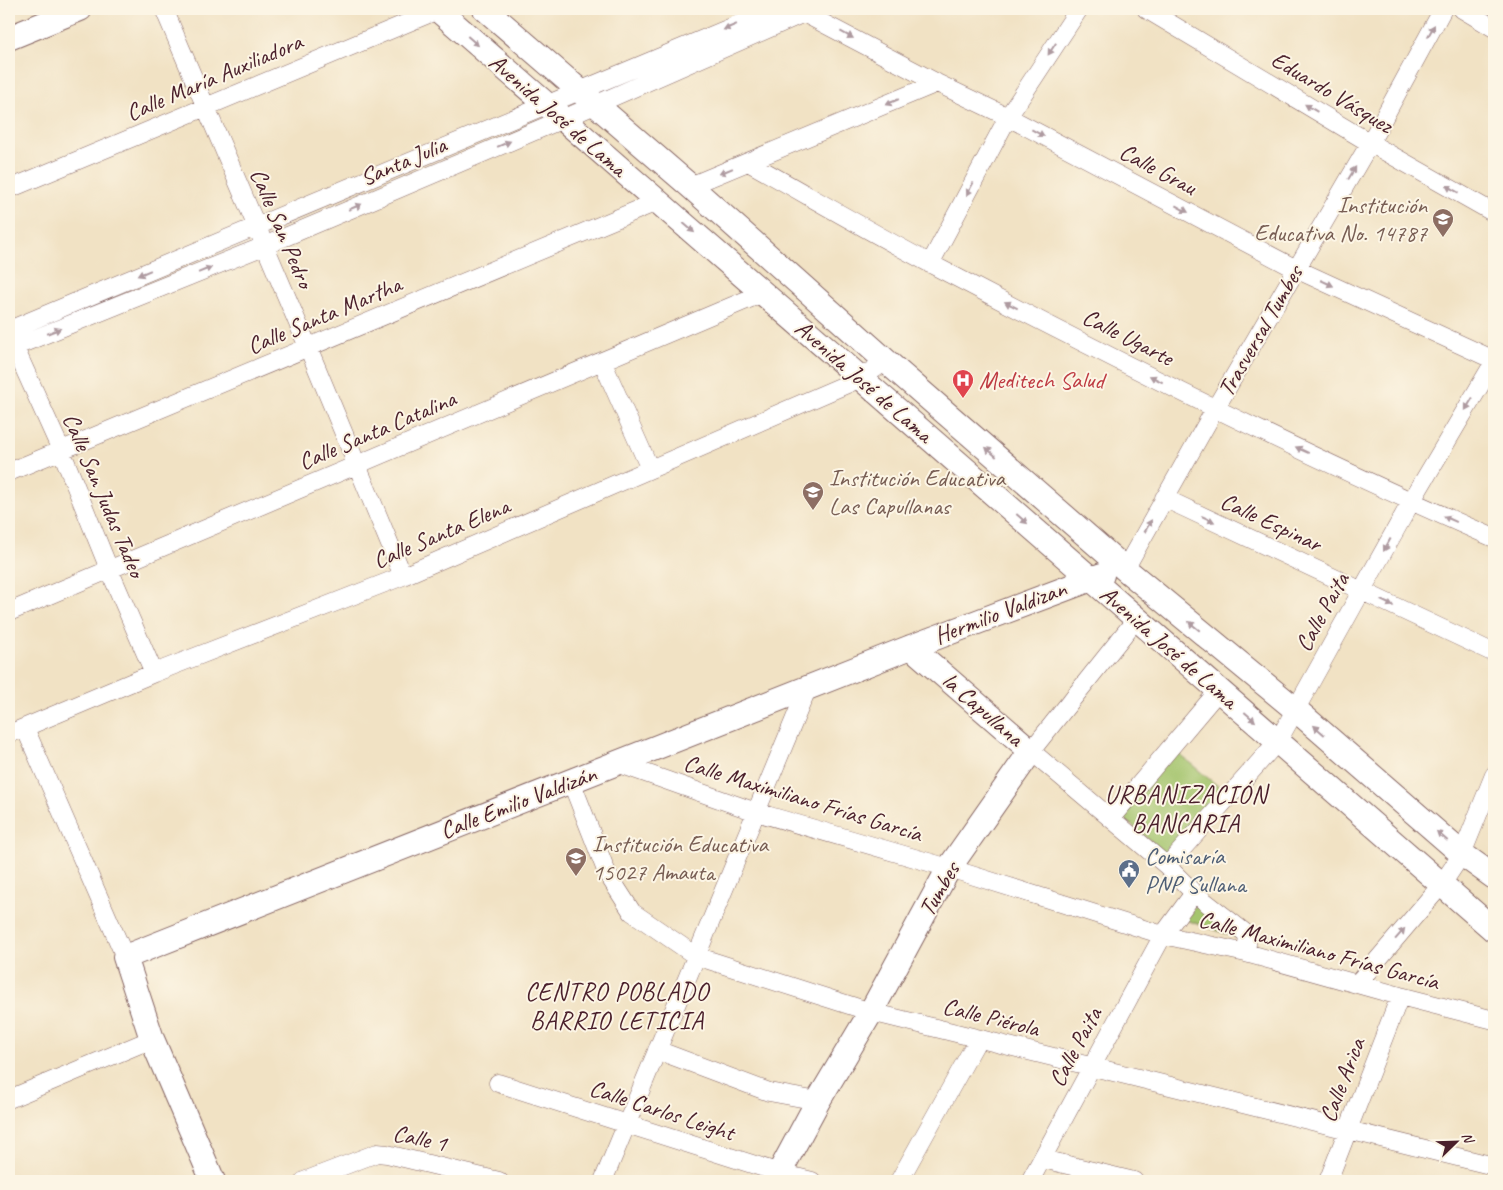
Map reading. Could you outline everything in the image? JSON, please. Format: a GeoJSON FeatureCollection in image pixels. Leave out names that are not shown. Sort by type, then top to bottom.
{"type":"FeatureCollection","features":[{"type":"Feature","properties":{"kind":"main road"},"geometry":{"type":"LineString","coordinates":[[9,38],[80,9]]}},
{"type":"Feature","properties":{"kind":"main road","name":"Avenida José de Lama"},"geometry":{"type":"LineString","coordinates":[[437,9],[1494,930]]}},
{"type":"Feature","properties":{"kind":"main road","name":"Avenida José de Lama"},"geometry":{"type":"LineString","coordinates":[[485,9],[690,186],[886,362],[1125,569],[1295,709],[1462,854],[1494,877]]}},
{"type":"Feature","properties":{"kind":"main road"},"geometry":{"type":"LineString","coordinates":[[1090,578],[1125,569]]}},
{"type":"Feature","properties":{"kind":"main road","name":"Hermilio Valdizan"},"geometry":{"type":"LineString","coordinates":[[911,647],[1090,578]]}},
{"type":"Feature","properties":{"kind":"main road","name":"Calle Emilio Valdizán"},"geometry":{"type":"LineString","coordinates":[[125,957],[911,647]]}},
{"type":"Feature","properties":{"kind":"main road","name":"la Capullana"},"geometry":{"type":"LineString","coordinates":[[911,647],[1032,752]]}},
{"type":"Feature","properties":{"kind":"main road","name":"Tumbes"},"geometry":{"type":"LineString","coordinates":[[777,1177],[818,1101],[871,1012],[949,868],[1032,752]]}},
{"type":"Feature","properties":{"kind":"main road"},"geometry":{"type":"LineString","coordinates":[[125,957],[152,1039],[213,1181]]}},
{"type":"Feature","properties":{"kind":"street","name":"Calle San Pedro"},"geometry":{"type":"LineString","coordinates":[[164,9],[403,576]]}},
{"type":"Feature","properties":{"kind":"street","name":"Calle María Auxiliadora"},"geometry":{"type":"LineString","coordinates":[[9,189],[437,9]]}},
{"type":"Feature","properties":{"kind":"street","name":"Santa Julia"},"geometry":{"type":"LineString","coordinates":[[586,98],[774,9]]}},
{"type":"Feature","properties":{"kind":"street"},"geometry":{"type":"LineString","coordinates":[[930,264],[1008,117],[1079,9]]}},
{"type":"Feature","properties":{"kind":"street","name":"Eduardo Vásquez"},"geometry":{"type":"LineString","coordinates":[[1146,9],[1370,143],[1494,213]]}},
{"type":"Feature","properties":{"kind":"street","name":"Trasversal Tumbes"},"geometry":{"type":"LineString","coordinates":[[1125,569],[1215,409],[1370,143],[1443,9]]}},
{"type":"Feature","properties":{"kind":"street"},"geometry":{"type":"LineString","coordinates":[[1462,9],[1494,28]]}},
{"type":"Feature","properties":{"kind":"street","name":"Santa Julia"},"geometry":{"type":"LineString","coordinates":[[10,340],[264,246],[586,98],[804,10]]}},
{"type":"Feature","properties":{"kind":"street","name":"Calle Grau"},"geometry":{"type":"LineString","coordinates":[[804,10],[937,83],[1008,117],[1296,269],[1494,361]]}},
{"type":"Feature","properties":{"kind":"street"},"geometry":{"type":"LineString","coordinates":[[690,186],[937,83]]}},
{"type":"Feature","properties":{"kind":"street","name":"Santa Julia"},"geometry":{"type":"LineString","coordinates":[[10,340],[256,226],[554,112]]}},
{"type":"Feature","properties":{"kind":"street","name":"Calle Ugarte"},"geometry":{"type":"LineString","coordinates":[[748,162],[930,264],[1215,409],[1411,502],[1494,538]]}},
{"type":"Feature","properties":{"kind":"street","name":"Calle Santa Martha"},"geometry":{"type":"LineString","coordinates":[[9,472],[658,202]]}},
{"type":"Feature","properties":{"kind":"street","name":"Calle Santa Catalina"},"geometry":{"type":"LineString","coordinates":[[9,612],[763,293]]}},
{"type":"Feature","properties":{"kind":"street","name":"Calle San Judas Tadeo"},"geometry":{"type":"LineString","coordinates":[[10,340],[61,450],[108,570],[154,673]]}},
{"type":"Feature","properties":{"kind":"street"},"geometry":{"type":"LineString","coordinates":[[602,361],[650,468]]}},
{"type":"Feature","properties":{"kind":"street","name":"Calle Paita"},"geometry":{"type":"LineString","coordinates":[[1167,866],[1278,742],[1411,502],[1494,361]]}},
{"type":"Feature","properties":{"kind":"street","name":"Calle Santa Elena"},"geometry":{"type":"LineString","coordinates":[[17,731],[154,673],[403,576],[861,378],[886,362]]}},
{"type":"Feature","properties":{"kind":"street","name":"Calle Espinar"},"geometry":{"type":"LineString","coordinates":[[1164,498],[1494,653]]}},
{"type":"Feature","properties":{"kind":"street","name":"Tumbes"},"geometry":{"type":"LineString","coordinates":[[1032,752],[1137,618]]}},
{"type":"Feature","properties":{"kind":"street"},"geometry":{"type":"LineString","coordinates":[[602,1181],[808,687]]}},
{"type":"Feature","properties":{"kind":"street"},"geometry":{"type":"LineString","coordinates":[[1111,818],[1219,690]]}},
{"type":"Feature","properties":{"kind":"street"},"geometry":{"type":"LineString","coordinates":[[17,731],[125,957]]}},
{"type":"Feature","properties":{"kind":"street"},"geometry":{"type":"LineString","coordinates":[[1032,752],[1167,866],[1194,893],[1248,935],[1246,953]]}},
{"type":"Feature","properties":{"kind":"street","name":"Calle Maximiliano Frías García"},"geometry":{"type":"LineString","coordinates":[[618,762],[756,812],[949,868],[1163,935],[1246,953],[1494,1020]]}},
{"type":"Feature","properties":{"kind":"street"},"geometry":{"type":"LineString","coordinates":[[1357,984],[1442,884],[1462,854],[1494,774]]}},
{"type":"Feature","properties":{"kind":"street","name":"Calle Piérola"},"geometry":{"type":"LineString","coordinates":[[571,781],[607,873],[632,912],[696,956],[871,1012],[1494,1166]]}},
{"type":"Feature","properties":{"kind":"street","name":"Calle Paita"},"geometry":{"type":"LineString","coordinates":[[1030,1181],[1163,935],[1194,893]]}},
{"type":"Feature","properties":{"kind":"street","name":"Calle Arica"},"geometry":{"type":"LineString","coordinates":[[1328,1181],[1400,996]]}},
{"type":"Feature","properties":{"kind":"street"},"geometry":{"type":"LineString","coordinates":[[9,1099],[152,1039]]}},
{"type":"Feature","properties":{"kind":"street"},"geometry":{"type":"LineString","coordinates":[[899,1181],[978,1039]]}},
{"type":"Feature","properties":{"kind":"street"},"geometry":{"type":"LineString","coordinates":[[657,1050],[769,1092],[818,1101]]}},
{"type":"Feature","properties":{"kind":"street","name":"Calle Carlos Leight"},"geometry":{"type":"LineString","coordinates":[[498,1083],[627,1123],[777,1177],[812,1181]]}},
{"type":"Feature","properties":{"kind":"street","name":"Calle 1"},"geometry":{"type":"LineString","coordinates":[[304,1181],[377,1153],[499,1181]]}},
{"type":"Feature","properties":{"kind":"street"},"geometry":{"type":"LineString","coordinates":[[1043,1159],[1134,1181]]}},
{"type":"Feature","properties":{"kind":"green space"},"geometry":{"type":"Polygon","coordinates":[[[1173,749],[1225,792],[1171,858],[1118,814],[1173,749]]]}},
{"type":"Feature","properties":{"kind":"green space"},"geometry":{"type":"Polygon","coordinates":[[[1198,900],[1239,938],[1186,920],[1198,900]]]}},
{"type":"Feature","properties":{"kind":"place","name":"Institución Educativa No. 14787"},"geometry":{"type":"Point","coordinates":[1443,238]}},
{"type":"Feature","properties":{"kind":"place","name":"Meditech Salud"},"geometry":{"type":"Point","coordinates":[963,399]}},
{"type":"Feature","properties":{"kind":"place","name":"Institución Educativa Las Capullanas"},"geometry":{"type":"Point","coordinates":[813,511]}},
{"type":"Feature","properties":{"kind":"place","name":"Institución Educativa 15027 Amauta"},"geometry":{"type":"Point","coordinates":[576,877]}},
{"type":"Feature","properties":{"kind":"place","name":"Comisaría PNP Sullana"},"geometry":{"type":"Point","coordinates":[1129,889]}},
{"type":"Feature","properties":{"kind":"district","name":"URBANIZACIÓN BANCARIA"},"geometry":{"type":"Point","coordinates":[1186,810]}},
{"type":"Feature","properties":{"kind":"district","name":"CENTRO POBLADO BARRIO LETICIA"},"geometry":{"type":"Point","coordinates":[617,1006]}}]}
